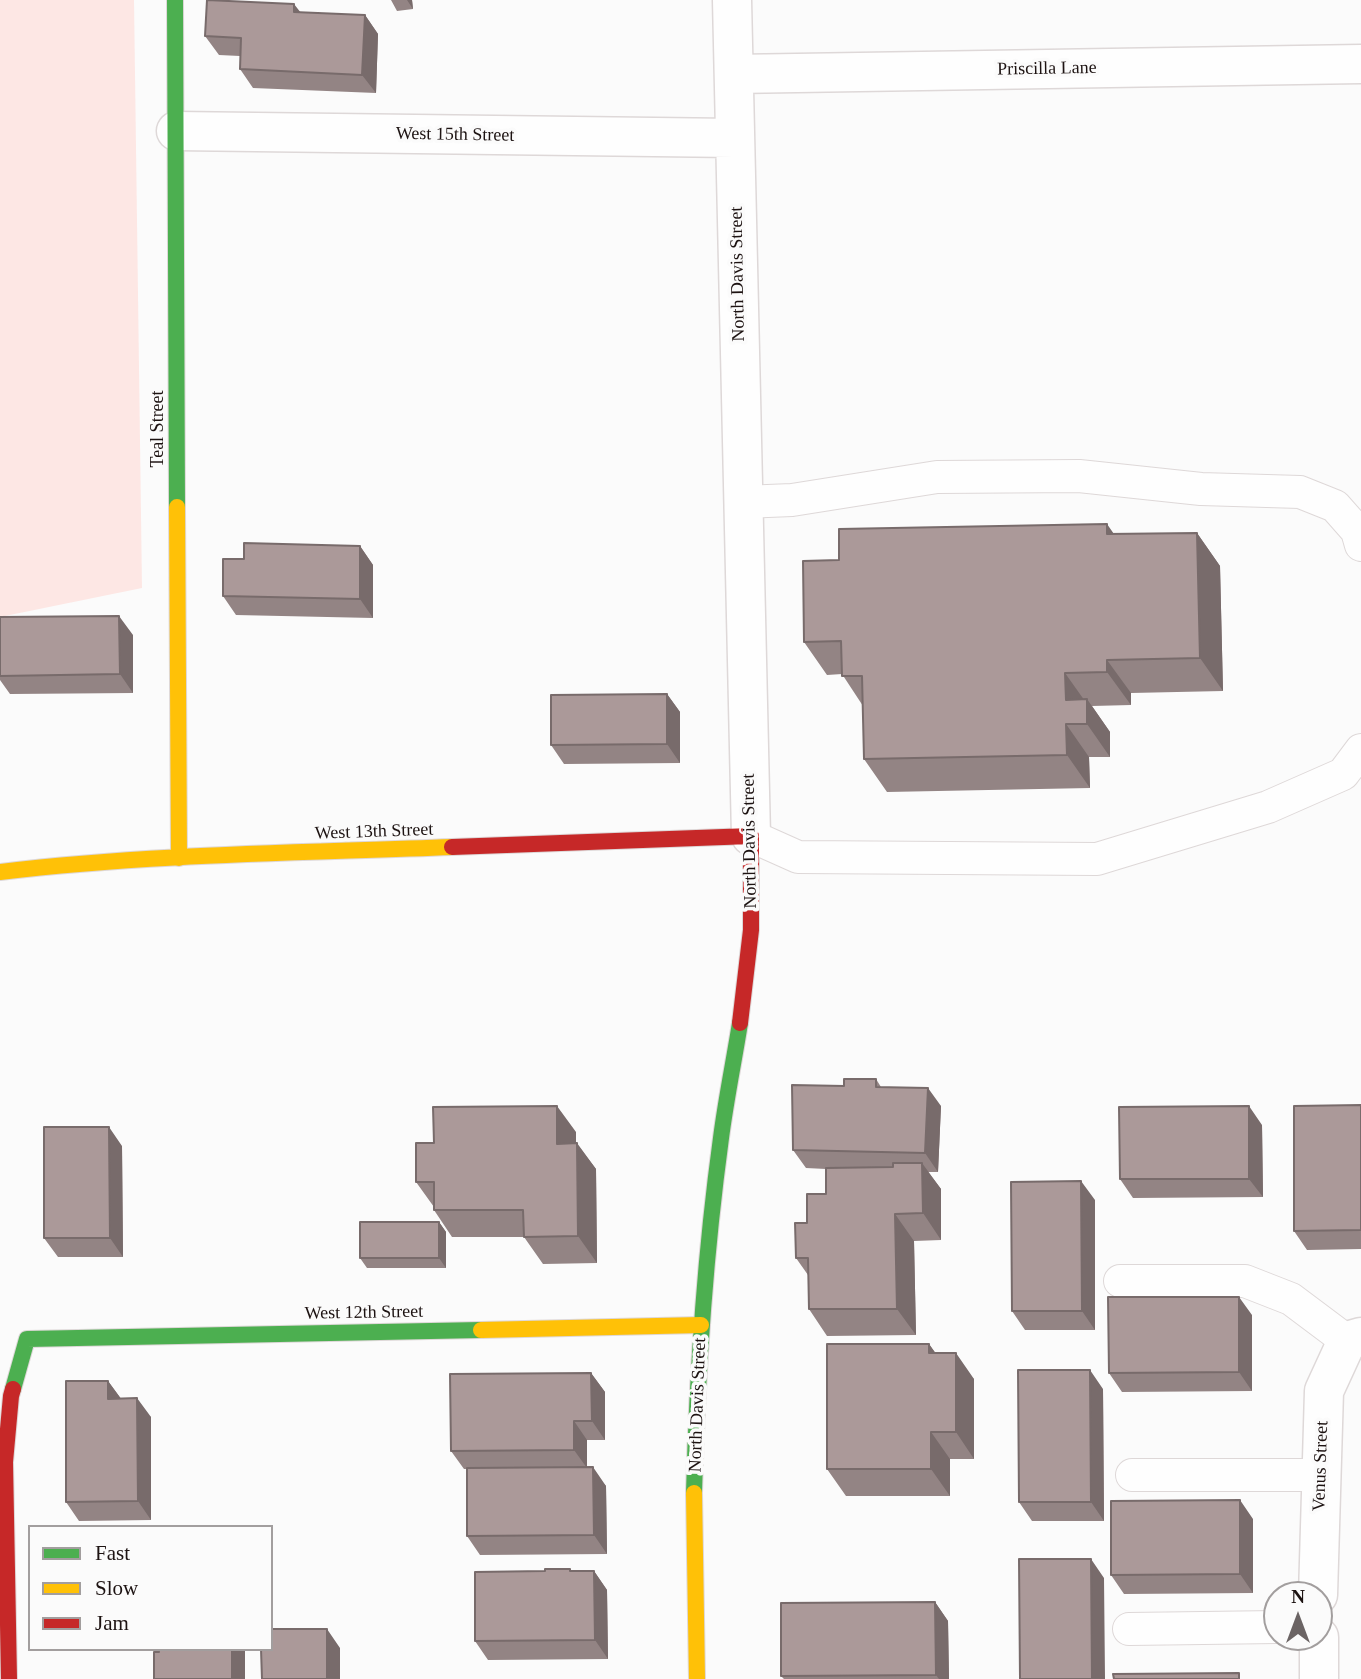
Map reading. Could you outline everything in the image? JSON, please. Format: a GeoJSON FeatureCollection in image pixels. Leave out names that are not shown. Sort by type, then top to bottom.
{"type":"FeatureCollection","features":[{"type":"Feature","properties":{"kind":"street","name":"Teal Street"},"geometry":{"type":"LineString","coordinates":[[174,0],[179,858]]}},
{"type":"Feature","properties":{"kind":"street","name":"North Davis Street"},"geometry":{"type":"LineString","coordinates":[[697,1679],[694,1495],[701,1325],[721,1138],[744,998],[751,930],[732,0]]}},
{"type":"Feature","properties":{"kind":"street","name":"Priscilla Lane"},"geometry":{"type":"LineString","coordinates":[[734,74],[1361,64]]}},
{"type":"Feature","properties":{"kind":"street","name":"West 15th Street"},"geometry":{"type":"LineString","coordinates":[[176,131],[734,138]]}},
{"type":"Feature","properties":{"kind":"street","name":"West 13th Street"},"geometry":{"type":"LineString","coordinates":[[0,872],[179,858],[751,836]]}},
{"type":"Feature","properties":{"kind":"street","name":"West 12th Street"},"geometry":{"type":"LineString","coordinates":[[9,1679],[5,1462],[11,1395],[27,1339],[701,1325]]}},
{"type":"Feature","properties":{"kind":"street","name":"Venus Street"},"geometry":{"type":"LineString","coordinates":[[1318,1581],[1324,1391],[1354,1339]]}},
{"type":"Feature","properties":{"kind":"street"},"geometry":{"type":"LineString","coordinates":[[1319,1651],[1319,1679]]}},
{"type":"Feature","properties":{"kind":"lane"},"geometry":{"type":"LineString","coordinates":[[743,502],[792,500],[937,477],[1079,476],[1201,489],[1300,492],[1335,506],[1357,531],[1361,545]]}},
{"type":"Feature","properties":{"kind":"lane"},"geometry":{"type":"LineString","coordinates":[[751,836],[798,857],[1097,859],[1268,807],[1343,774],[1361,750]]}},
{"type":"Feature","properties":{"kind":"lane"},"geometry":{"type":"LineString","coordinates":[[1120,1281],[1245,1281],[1291,1299],[1354,1339]]}},
{"type":"Feature","properties":{"kind":"lane"},"geometry":{"type":"LineString","coordinates":[[1132,1475],[1321,1475]]}},
{"type":"Feature","properties":{"kind":"lane"},"geometry":{"type":"LineString","coordinates":[[1129,1629],[1263,1627]]}},
{"type":"Feature","properties":{"kind":"shaded area"},"geometry":{"type":"Polygon","coordinates":[[[0,0],[134,0],[142,588],[0,617],[0,0]]]}},
{"type":"Feature","properties":{"kind":"building"},"geometry":{"type":"Polygon","coordinates":[[[207,0],[294,4],[294,12],[365,15],[362,75],[240,69],[241,38],[205,36],[207,0]]]}},
{"type":"Feature","properties":{"kind":"building"},"geometry":{"type":"Polygon","coordinates":[[[1107,524],[1107,534],[1197,533],[1200,658],[1107,660],[1107,672],[1065,673],[1066,700],[1087,699],[1087,724],[1066,724],[1067,755],[864,759],[862,676],[842,676],[841,641],[804,642],[803,561],[839,560],[839,529],[1107,524]]]}},
{"type":"Feature","properties":{"kind":"building"},"geometry":{"type":"Polygon","coordinates":[[[244,543],[360,546],[360,599],[223,596],[223,559],[244,559],[244,543]]]}},
{"type":"Feature","properties":{"kind":"building"},"geometry":{"type":"Polygon","coordinates":[[[119,616],[120,674],[0,676],[0,617],[119,616]]]}},
{"type":"Feature","properties":{"kind":"building"},"geometry":{"type":"Polygon","coordinates":[[[667,694],[667,744],[551,745],[551,695],[667,694]]]}},
{"type":"Feature","properties":{"kind":"building"},"geometry":{"type":"Polygon","coordinates":[[[844,1079],[876,1079],[876,1087],[928,1088],[925,1153],[793,1150],[792,1085],[844,1086],[844,1079]]]}},
{"type":"Feature","properties":{"kind":"building"},"geometry":{"type":"Polygon","coordinates":[[[1361,1105],[1361,1230],[1294,1231],[1294,1106],[1361,1105]]]}},
{"type":"Feature","properties":{"kind":"building"},"geometry":{"type":"Polygon","coordinates":[[[557,1106],[557,1144],[577,1143],[578,1236],[524,1237],[523,1210],[434,1210],[434,1182],[416,1182],[416,1143],[434,1143],[433,1107],[557,1106]]]}},
{"type":"Feature","properties":{"kind":"building"},"geometry":{"type":"Polygon","coordinates":[[[1249,1106],[1249,1179],[1120,1179],[1119,1107],[1249,1106]]]}},
{"type":"Feature","properties":{"kind":"building"},"geometry":{"type":"Polygon","coordinates":[[[44,1127],[109,1127],[110,1238],[44,1238],[44,1127]]]}},
{"type":"Feature","properties":{"kind":"building"},"geometry":{"type":"Polygon","coordinates":[[[893,1163],[922,1163],[923,1213],[895,1214],[897,1309],[809,1309],[808,1258],[796,1258],[795,1223],[807,1223],[807,1194],[826,1194],[826,1168],[893,1167],[893,1163]]]}},
{"type":"Feature","properties":{"kind":"building"},"geometry":{"type":"Polygon","coordinates":[[[1081,1181],[1082,1311],[1012,1311],[1011,1182],[1081,1181]]]}},
{"type":"Feature","properties":{"kind":"building"},"geometry":{"type":"Polygon","coordinates":[[[360,1222],[439,1222],[439,1258],[360,1258],[360,1222]]]}},
{"type":"Feature","properties":{"kind":"building"},"geometry":{"type":"Polygon","coordinates":[[[1108,1297],[1239,1297],[1239,1372],[1109,1373],[1108,1297]]]}},
{"type":"Feature","properties":{"kind":"building"},"geometry":{"type":"Polygon","coordinates":[[[827,1344],[929,1344],[929,1353],[956,1353],[956,1432],[931,1432],[931,1469],[827,1469],[827,1344]]]}},
{"type":"Feature","properties":{"kind":"building"},"geometry":{"type":"Polygon","coordinates":[[[1018,1370],[1090,1370],[1091,1502],[1019,1502],[1018,1370]]]}},
{"type":"Feature","properties":{"kind":"building"},"geometry":{"type":"Polygon","coordinates":[[[591,1373],[592,1421],[574,1421],[574,1450],[451,1451],[450,1374],[591,1373]]]}},
{"type":"Feature","properties":{"kind":"building"},"geometry":{"type":"Polygon","coordinates":[[[66,1381],[108,1381],[108,1399],[137,1398],[138,1501],[66,1502],[66,1381]]]}},
{"type":"Feature","properties":{"kind":"building"},"geometry":{"type":"Polygon","coordinates":[[[593,1467],[594,1535],[467,1536],[467,1468],[593,1467]]]}},
{"type":"Feature","properties":{"kind":"building"},"geometry":{"type":"Polygon","coordinates":[[[1240,1500],[1240,1574],[1111,1575],[1111,1501],[1240,1500]]]}},
{"type":"Feature","properties":{"kind":"building"},"geometry":{"type":"Polygon","coordinates":[[[1019,1559],[1091,1559],[1092,1679],[1020,1679],[1019,1559]]]}},
{"type":"Feature","properties":{"kind":"building"},"geometry":{"type":"Polygon","coordinates":[[[545,1569],[594,1571],[595,1640],[475,1641],[475,1572],[545,1569]]]}},
{"type":"Feature","properties":{"kind":"building"},"geometry":{"type":"Polygon","coordinates":[[[935,1602],[936,1675],[781,1676],[781,1603],[935,1602]]]}},
{"type":"Feature","properties":{"kind":"building"},"geometry":{"type":"Polygon","coordinates":[[[273,1629],[327,1629],[327,1679],[262,1679],[261,1651],[273,1651],[273,1629]]]}},
{"type":"Feature","properties":{"kind":"building"},"geometry":{"type":"Polygon","coordinates":[[[232,1651],[232,1679],[154,1679],[154,1652],[232,1651]]]}},
{"type":"Feature","properties":{"kind":"building"},"geometry":{"type":"Polygon","coordinates":[[[1239,1673],[1239,1679],[1114,1679],[1113,1674],[1239,1673]]]}},
{"type":"Feature","properties":{"kind":"traffic: fast"},"geometry":{"type":"LineString","coordinates":[[175,0],[177,507]]}},
{"type":"Feature","properties":{"kind":"traffic: fast"},"geometry":{"type":"LineString","coordinates":[[694,1493],[697,1404],[710,1226],[723,1123],[740,1023]]}},
{"type":"Feature","properties":{"kind":"traffic: fast"},"geometry":{"type":"LineString","coordinates":[[13,1389],[27,1339],[481,1330]]}},
{"type":"Feature","properties":{"kind":"traffic: slow"},"geometry":{"type":"LineString","coordinates":[[177,507],[179,858]]}},
{"type":"Feature","properties":{"kind":"traffic: slow"},"geometry":{"type":"LineString","coordinates":[[0,872],[113,861],[452,847]]}},
{"type":"Feature","properties":{"kind":"traffic: slow"},"geometry":{"type":"LineString","coordinates":[[481,1330],[701,1325]]}},
{"type":"Feature","properties":{"kind":"traffic: slow"},"geometry":{"type":"LineString","coordinates":[[694,1493],[697,1679]]}},
{"type":"Feature","properties":{"kind":"traffic: jam"},"geometry":{"type":"LineString","coordinates":[[452,847],[751,836],[751,930],[740,1023]]}},
{"type":"Feature","properties":{"kind":"traffic: jam"},"geometry":{"type":"LineString","coordinates":[[9,1679],[5,1462],[13,1389]]}}]}
